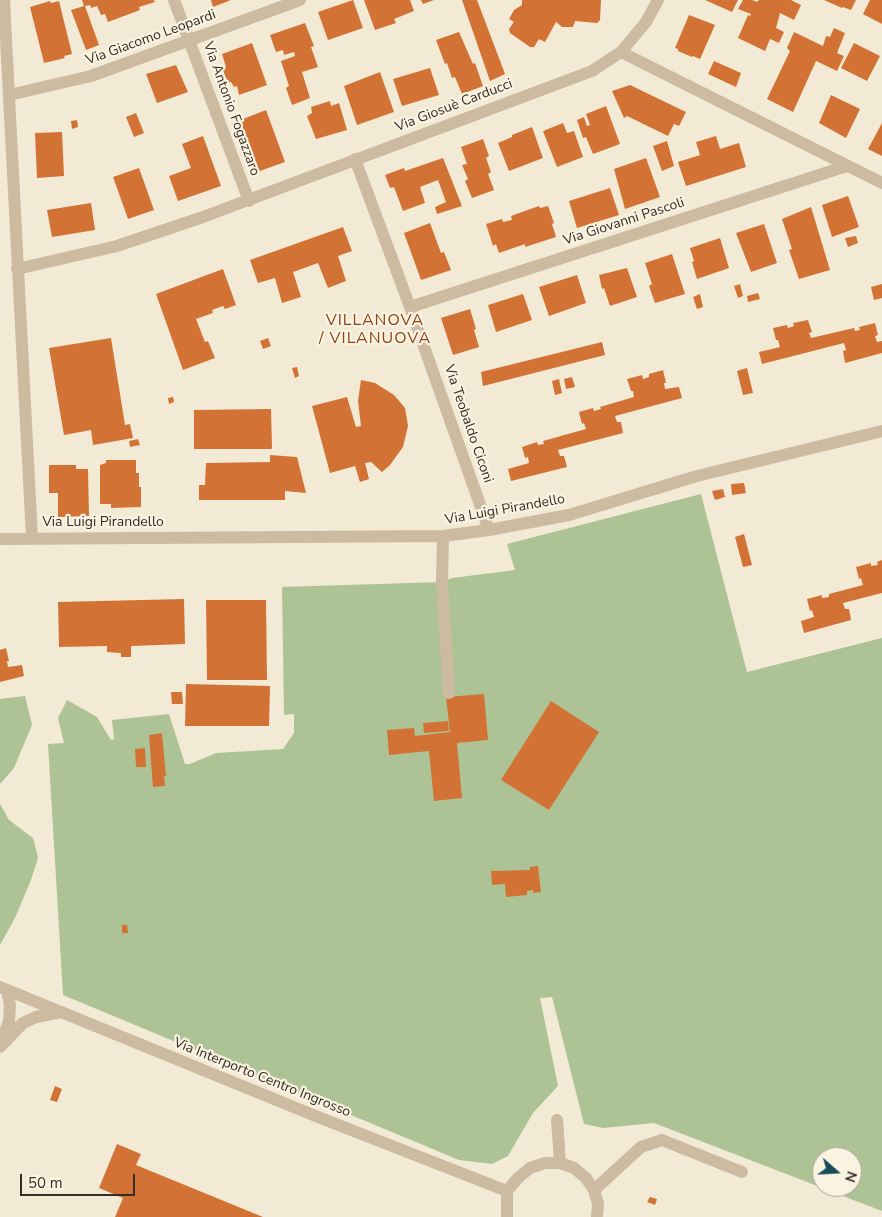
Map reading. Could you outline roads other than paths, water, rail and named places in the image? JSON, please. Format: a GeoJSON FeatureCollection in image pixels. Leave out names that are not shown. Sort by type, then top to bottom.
{"type":"FeatureCollection","features":[{"type":"Feature","properties":{"kind":"street"},"geometry":{"type":"LineString","coordinates":[[4,0],[32,538]]}},
{"type":"Feature","properties":{"kind":"street","name":"Via Antonio Fogazzaro"},"geometry":{"type":"LineString","coordinates":[[174,0],[249,201]]}},
{"type":"Feature","properties":{"kind":"street","name":"Via Giacomo Leopardi"},"geometry":{"type":"LineString","coordinates":[[9,95],[90,76],[300,0]]}},
{"type":"Feature","properties":{"kind":"street","name":"Via Giosuè Carducci"},"geometry":{"type":"LineString","coordinates":[[17,269],[117,246],[249,201],[592,71],[621,52],[646,22],[658,0]]}},
{"type":"Feature","properties":{"kind":"street"},"geometry":{"type":"LineString","coordinates":[[621,52],[882,183]]}},
{"type":"Feature","properties":{"kind":"street","name":"Via Teobaldo Ciconi"},"geometry":{"type":"LineString","coordinates":[[356,160],[489,530]]}},
{"type":"Feature","properties":{"kind":"street","name":"Via Giovanni Pascoli"},"geometry":{"type":"LineString","coordinates":[[410,306],[847,166]]}},
{"type":"Feature","properties":{"kind":"street","name":"Via Luigi Pirandello"},"geometry":{"type":"LineString","coordinates":[[0,539],[443,536],[489,530],[569,515],[697,476],[882,432]]}},
{"type":"Feature","properties":{"kind":"street"},"geometry":{"type":"LineString","coordinates":[[443,536],[442,582],[449,693]]}},
{"type":"Feature","properties":{"kind":"street","name":"Via Interporto Centro Ingrosso"},"geometry":{"type":"LineString","coordinates":[[2,991],[62,1012],[507,1192]]}},
{"type":"Feature","properties":{"kind":"street","name":"Via Interporto Centro Ingrosso"},"geometry":{"type":"LineString","coordinates":[[0,1046],[9,1021],[10,1005],[2,991]]}},
{"type":"Feature","properties":{"kind":"street"},"geometry":{"type":"LineString","coordinates":[[0,1046],[23,1023],[62,1012]]}},
{"type":"Feature","properties":{"kind":"street"},"geometry":{"type":"LineString","coordinates":[[557,1120],[560,1163]]}},
{"type":"Feature","properties":{"kind":"street"},"geometry":{"type":"LineString","coordinates":[[594,1190],[641,1147],[662,1140],[742,1172]]}},
{"type":"Feature","properties":{"kind":"street"},"geometry":{"type":"LineString","coordinates":[[507,1217],[507,1192],[518,1178],[530,1168],[545,1163],[560,1163],[574,1168],[586,1178],[594,1190],[598,1204],[597,1217]]}},
{"type":"Feature","properties":{"kind":"district","name":"VILLANOVA / VILANUOVA"},"geometry":{"type":"Point","coordinates":[375,330]}}]}
